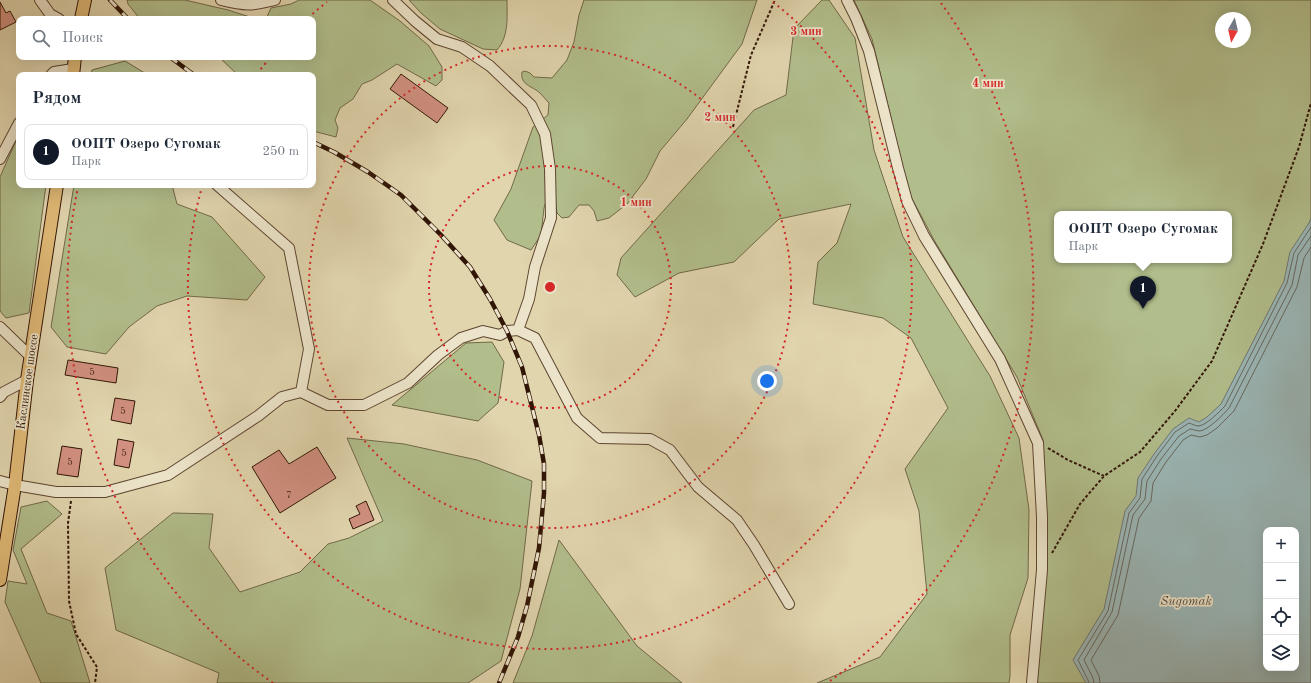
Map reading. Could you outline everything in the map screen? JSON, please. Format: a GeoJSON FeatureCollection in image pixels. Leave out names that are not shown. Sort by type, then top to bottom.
{"type":"FeatureCollection","features":[{"type":"Feature","properties":{"kind":"main road"},"geometry":{"type":"LineString","coordinates":[[82,16],[85,0]]}},
{"type":"Feature","properties":{"kind":"main road"},"geometry":{"type":"LineString","coordinates":[[73,72],[75,60]]}},
{"type":"Feature","properties":{"kind":"main road","name":"Каслинское шоссе"},"geometry":{"type":"LineString","coordinates":[[0,580],[15,485],[27,380],[57,188]]}},
{"type":"Feature","properties":{"kind":"street"},"geometry":{"type":"LineString","coordinates":[[40,0],[50,14],[54,16]]}},
{"type":"Feature","properties":{"kind":"street"},"geometry":{"type":"LineString","coordinates":[[221,0],[244,5],[257,5],[275,0]]}},
{"type":"Feature","properties":{"kind":"street"},"geometry":{"type":"LineString","coordinates":[[394,0],[437,39],[462,47],[490,66],[531,105],[545,134],[550,169],[551,218],[535,267],[529,299],[518,330]]}},
{"type":"Feature","properties":{"kind":"street"},"geometry":{"type":"LineString","coordinates":[[847,0],[869,51],[907,201],[924,236],[1000,359],[1038,443],[1042,517],[1042,570],[1032,683]]}},
{"type":"Feature","properties":{"kind":"street"},"geometry":{"type":"LineString","coordinates":[[54,72],[73,72]]}},
{"type":"Feature","properties":{"kind":"street"},"geometry":{"type":"LineString","coordinates":[[0,159],[16,129]]}},
{"type":"Feature","properties":{"kind":"street"},"geometry":{"type":"LineString","coordinates":[[220,188],[289,248],[309,349],[301,392]]}},
{"type":"Feature","properties":{"kind":"street"},"geometry":{"type":"LineString","coordinates":[[0,327],[31,357]]}},
{"type":"Feature","properties":{"kind":"street"},"geometry":{"type":"LineString","coordinates":[[0,481],[56,492],[105,492],[168,475],[258,416],[282,397],[301,392],[328,405],[364,405],[408,383],[438,355],[461,338],[483,331],[500,335],[507,331],[518,330],[535,338],[577,418],[600,438],[650,439],[670,450],[698,487],[737,520],[754,545],[789,604]]}},
{"type":"Feature","properties":{"kind":"street"},"geometry":{"type":"LineString","coordinates":[[0,398],[4,392],[27,380]]}},
{"type":"Feature","properties":{"kind":"path"},"geometry":{"type":"LineString","coordinates":[[733,127],[751,56],[775,0]]}},
{"type":"Feature","properties":{"kind":"path"},"geometry":{"type":"LineString","coordinates":[[1042,570],[1080,504],[1104,476],[1140,452],[1175,411],[1212,361],[1263,244],[1299,147],[1311,103]]}},
{"type":"Feature","properties":{"kind":"path"},"geometry":{"type":"LineString","coordinates":[[1038,443],[1068,460],[1104,476]]}},
{"type":"Feature","properties":{"kind":"path"},"geometry":{"type":"LineString","coordinates":[[72,492],[68,523],[69,601],[76,634],[97,667],[95,683]]}},
{"type":"Feature","properties":{"kind":"green space"},"geometry":{"type":"Polygon","coordinates":[[[127,0],[185,0],[247,16],[138,16],[128,4],[127,0]]]}},
{"type":"Feature","properties":{"kind":"green space"},"geometry":{"type":"Polygon","coordinates":[[[299,0],[370,0],[400,21],[429,46],[442,67],[442,80],[436,86],[397,64],[372,80],[362,84],[353,99],[340,108],[335,120],[338,128],[336,137],[316,132],[316,72],[235,72],[222,60],[316,60],[316,16],[267,16],[271,8],[291,4],[299,0]]]}},
{"type":"Feature","properties":{"kind":"green space"},"geometry":{"type":"Polygon","coordinates":[[[409,0],[507,0],[504,39],[497,50],[483,49],[440,29],[421,13],[409,0]]]}},
{"type":"Feature","properties":{"kind":"green space"},"geometry":{"type":"Polygon","coordinates":[[[584,0],[757,0],[742,44],[687,119],[660,151],[646,179],[627,204],[609,218],[597,221],[594,211],[589,205],[579,205],[569,217],[562,218],[557,213],[555,202],[546,201],[541,235],[531,250],[507,240],[494,220],[511,189],[533,127],[548,115],[549,103],[540,93],[525,83],[522,72],[525,71],[530,73],[534,77],[552,78],[567,60],[574,42],[579,15],[584,0]]]}},
{"type":"Feature","properties":{"kind":"green space"},"geometry":{"type":"Polygon","coordinates":[[[822,0],[829,0],[855,38],[874,150],[903,237],[990,376],[1019,438],[1029,510],[1028,578],[1010,635],[1009,683],[817,683],[880,657],[927,594],[919,511],[905,469],[948,408],[911,338],[883,318],[813,304],[818,262],[837,243],[851,204],[779,219],[734,262],[679,273],[635,297],[617,275],[621,258],[754,110],[786,95],[794,29],[822,0]]]}},
{"type":"Feature","properties":{"kind":"green space"},"geometry":{"type":"Polygon","coordinates":[[[854,0],[1311,0],[1311,683],[1036,683],[1046,512],[1043,440],[1017,377],[934,240],[909,193],[872,39],[854,0]]]}},
{"type":"Feature","properties":{"kind":"green space"},"geometry":{"type":"Polygon","coordinates":[[[125,61],[143,72],[92,72],[92,70],[125,61]]]}},
{"type":"Feature","properties":{"kind":"green space"},"geometry":{"type":"Polygon","coordinates":[[[16,141],[16,188],[46,188],[29,313],[6,318],[0,311],[0,177],[16,141]]]}},
{"type":"Feature","properties":{"kind":"green space"},"geometry":{"type":"Polygon","coordinates":[[[74,188],[173,188],[177,204],[212,217],[265,277],[247,300],[187,296],[157,306],[129,327],[106,354],[67,347],[51,327],[74,188]]]}},
{"type":"Feature","properties":{"kind":"green space"},"geometry":{"type":"Polygon","coordinates":[[[492,342],[504,362],[498,403],[478,421],[392,405],[466,343],[492,342]]]}},
{"type":"Feature","properties":{"kind":"green space"},"geometry":{"type":"Polygon","coordinates":[[[347,438],[404,444],[477,460],[532,481],[520,589],[501,661],[468,683],[217,683],[219,673],[116,630],[105,568],[173,513],[213,514],[209,548],[240,592],[300,572],[328,544],[349,538],[383,521],[347,438]]]}},
{"type":"Feature","properties":{"kind":"green space"},"geometry":{"type":"Polygon","coordinates":[[[47,501],[62,514],[21,549],[47,613],[71,621],[90,683],[41,683],[5,602],[8,581],[27,584],[13,550],[21,507],[47,501]]]}},
{"type":"Feature","properties":{"kind":"green space"},"geometry":{"type":"Polygon","coordinates":[[[559,540],[637,646],[682,683],[513,683],[532,636],[559,540]]]}},
{"type":"Feature","properties":{"kind":"water","name":"Sugomak"},"geometry":{"type":"Polygon","coordinates":[[[1311,218],[1311,683],[1086,683],[1073,660],[1104,609],[1125,511],[1136,496],[1138,478],[1173,429],[1189,418],[1199,422],[1221,404],[1284,281],[1290,252],[1311,218]]]}},
{"type":"Feature","properties":{"kind":"building"},"geometry":{"type":"Polygon","coordinates":[[[0,2],[6,13],[10,11],[16,22],[0,30],[0,2]]]}},
{"type":"Feature","properties":{"kind":"building"},"geometry":{"type":"Polygon","coordinates":[[[401,74],[448,108],[437,123],[390,89],[401,74]]]}},
{"type":"Feature","properties":{"kind":"building"},"geometry":{"type":"Polygon","coordinates":[[[68,360],[118,368],[116,383],[65,375],[68,360]]]}},
{"type":"Feature","properties":{"kind":"building"},"geometry":{"type":"Polygon","coordinates":[[[115,398],[135,401],[131,424],[111,420],[115,398]]]}},
{"type":"Feature","properties":{"kind":"building"},"geometry":{"type":"Polygon","coordinates":[[[118,439],[134,442],[129,468],[114,465],[118,439]]]}},
{"type":"Feature","properties":{"kind":"building"},"geometry":{"type":"Polygon","coordinates":[[[62,446],[82,449],[78,477],[57,474],[62,446]]]}},
{"type":"Feature","properties":{"kind":"building"},"geometry":{"type":"Polygon","coordinates":[[[317,447],[336,478],[280,513],[252,467],[279,450],[289,464],[317,447]]]}},
{"type":"Feature","properties":{"kind":"building"},"geometry":{"type":"Polygon","coordinates":[[[366,501],[374,520],[353,529],[349,519],[360,514],[356,506],[366,501]]]}},
{"type":"Feature","properties":{"kind":"railway"},"geometry":{"type":"LineString","coordinates":[[110,0],[125,16]]}},
{"type":"Feature","properties":{"kind":"railway"},"geometry":{"type":"LineString","coordinates":[[174,60],[190,72]]}},
{"type":"Feature","properties":{"kind":"railway"},"geometry":{"type":"LineString","coordinates":[[316,143],[368,172],[401,195],[441,235],[470,267],[490,299],[507,331],[522,367],[539,435],[544,464],[544,493],[539,548],[527,606],[518,637],[499,683]]}},
{"type":"Feature","properties":{"kind":"place","name":"ООПТ Озеро Сугомак"},"geometry":{"type":"Point","coordinates":[1143,309]}}]}
